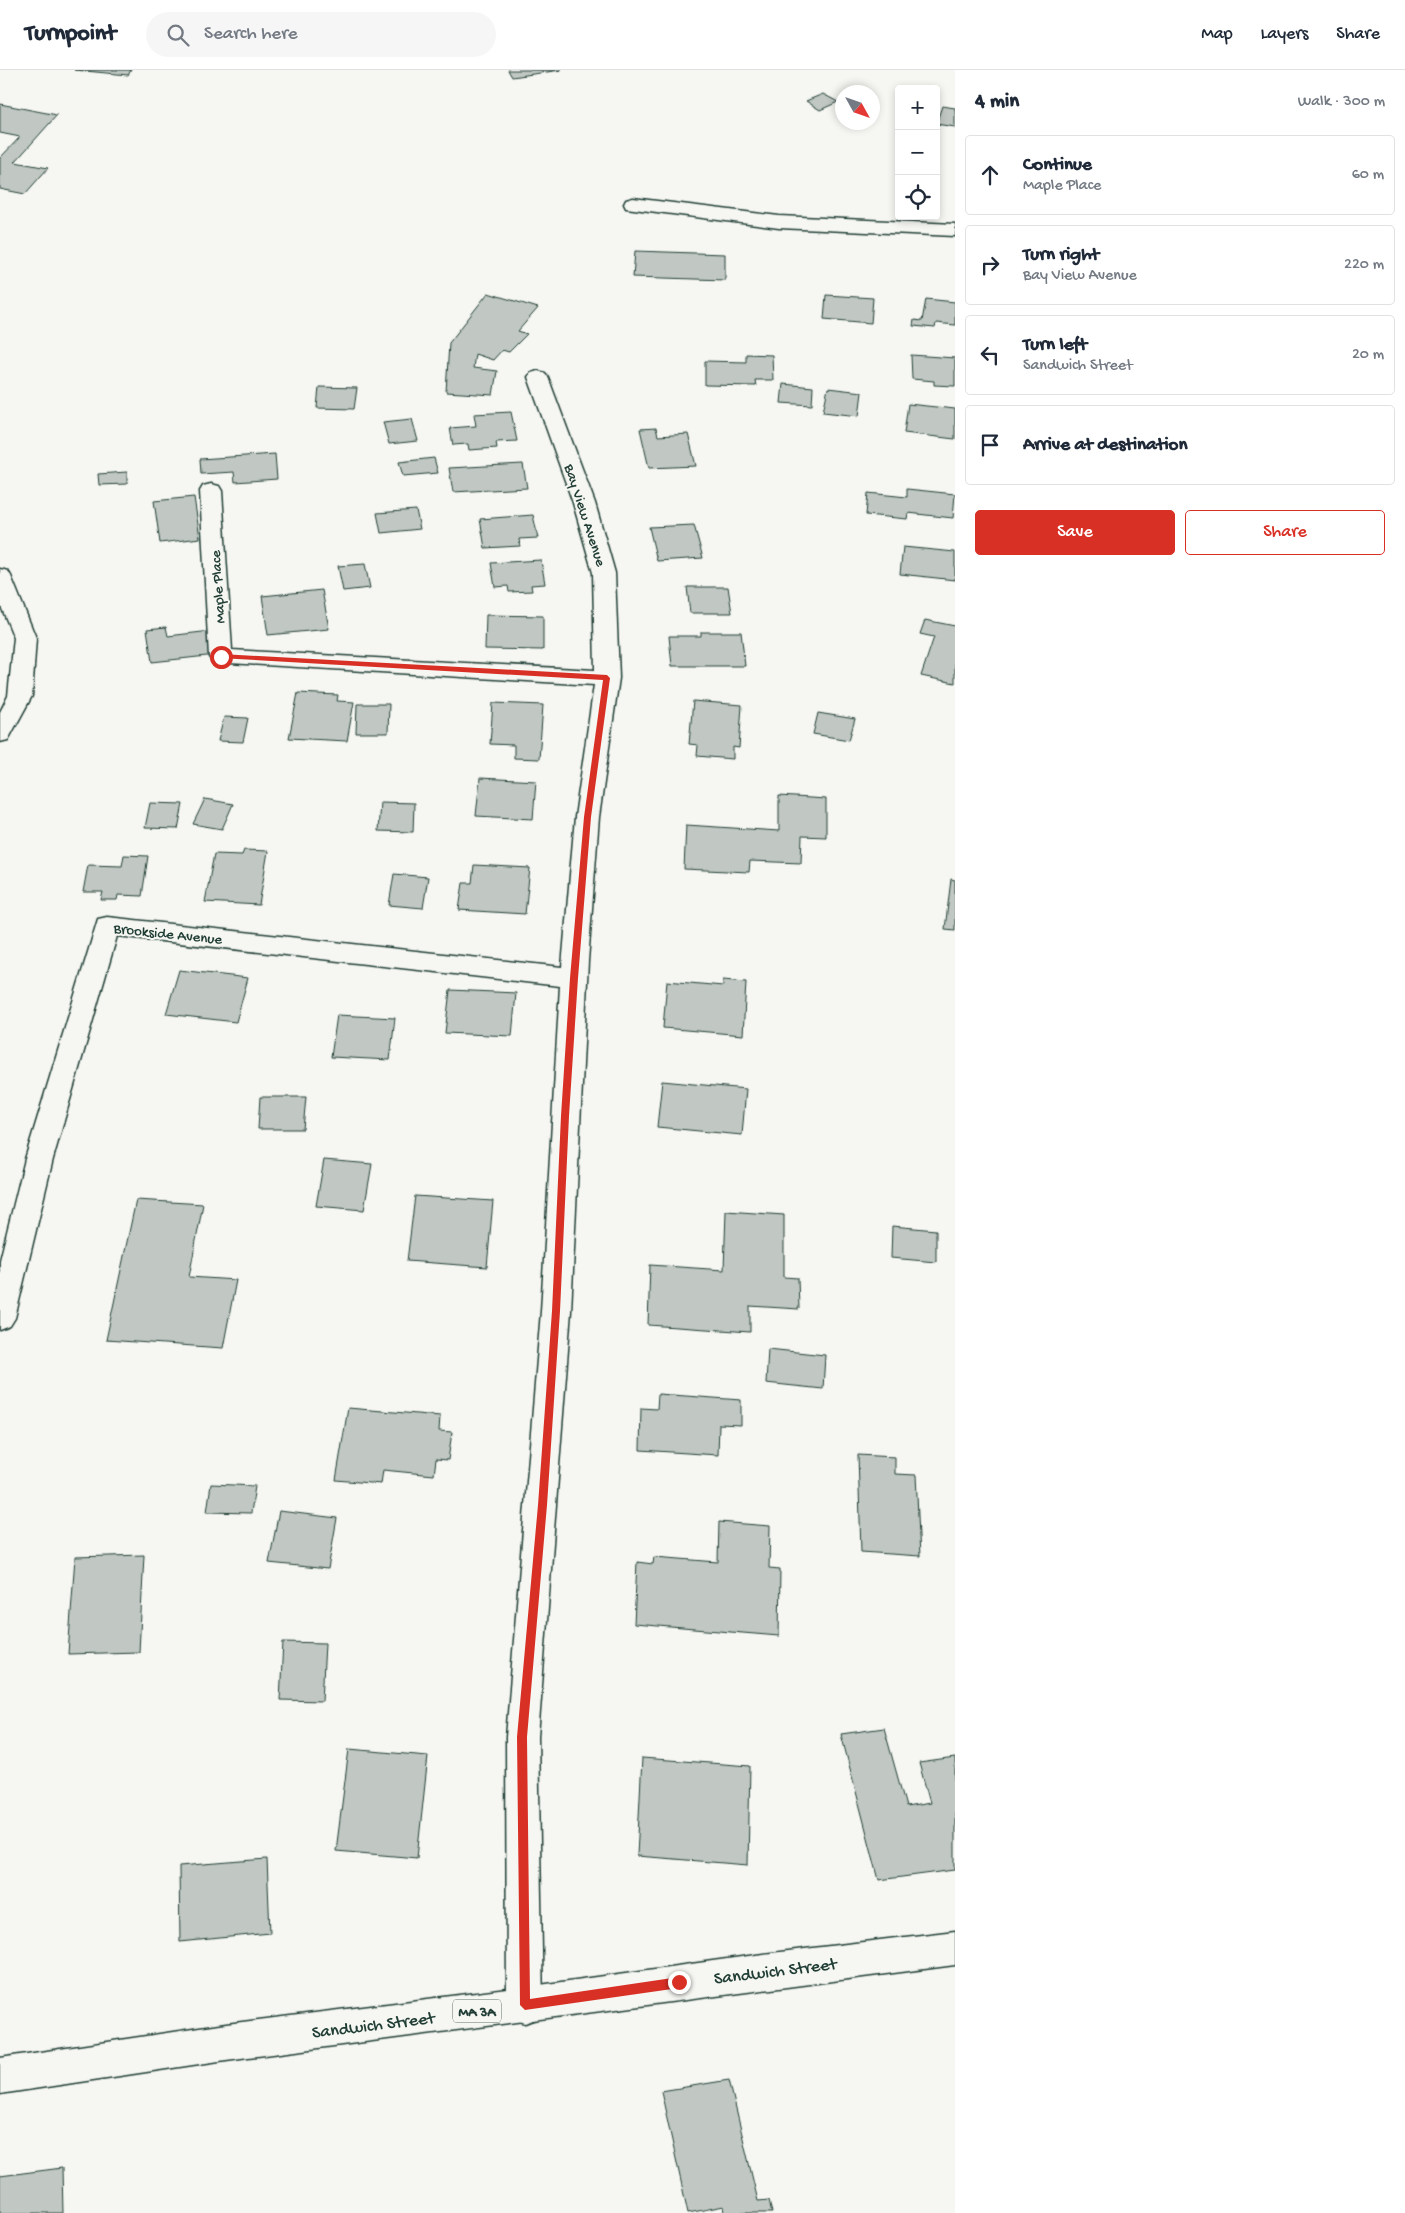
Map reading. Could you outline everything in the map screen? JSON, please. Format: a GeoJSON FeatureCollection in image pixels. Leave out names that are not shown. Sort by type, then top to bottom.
{"type":"FeatureCollection","features":[{"type":"Feature","properties":{"kind":"street"},"geometry":{"type":"LineString","coordinates":[[633,204],[778,222],[955,230]]}},
{"type":"Feature","properties":{"kind":"street","name":"Bay View Avenue"},"geometry":{"type":"LineString","coordinates":[[525,2005],[522,1737],[542,1505],[555,1320],[574,978],[588,817],[607,678],[604,573],[584,503],[538,378]]}},
{"type":"Feature","properties":{"kind":"street","name":"Maple Place"},"geometry":{"type":"LineString","coordinates":[[211,491],[221,657],[607,678]]}},
{"type":"Feature","properties":{"kind":"street"},"geometry":{"type":"LineString","coordinates":[[0,576],[25,638],[20,696],[0,734]]}},
{"type":"Feature","properties":{"kind":"street","name":"Brookside Avenue"},"geometry":{"type":"LineString","coordinates":[[0,1318],[39,1159],[107,926],[574,978]]}},
{"type":"Feature","properties":{"kind":"street","name":"Sandwich Street"},"geometry":{"type":"LineString","coordinates":[[0,2076],[226,2042],[525,2005],[763,1971],[955,1948]]}},
{"type":"Feature","properties":{"kind":"building"},"geometry":{"type":"Polygon","coordinates":[[[74,70],[131,70],[128,75],[74,70]]]}},
{"type":"Feature","properties":{"kind":"building"},"geometry":{"type":"Polygon","coordinates":[[[508,70],[561,70],[512,77],[508,70]]]}},
{"type":"Feature","properties":{"kind":"building"},"geometry":{"type":"Polygon","coordinates":[[[823,94],[835,100],[835,103],[820,110],[806,101],[823,94]]]}},
{"type":"Feature","properties":{"kind":"building"},"geometry":{"type":"Polygon","coordinates":[[[0,104],[57,115],[15,162],[48,168],[25,194],[0,189],[0,158],[20,137],[0,133],[0,104]]]}},
{"type":"Feature","properties":{"kind":"building"},"geometry":{"type":"Polygon","coordinates":[[[942,106],[955,108],[955,127],[940,125],[942,106]]]}},
{"type":"Feature","properties":{"kind":"building"},"geometry":{"type":"Polygon","coordinates":[[[635,251],[725,254],[725,280],[633,277],[635,251]]]}},
{"type":"Feature","properties":{"kind":"building"},"geometry":{"type":"Polygon","coordinates":[[[488,293],[538,308],[518,331],[527,334],[509,352],[502,350],[493,360],[475,354],[473,368],[497,371],[493,395],[446,392],[449,343],[488,293]]]}},
{"type":"Feature","properties":{"kind":"building"},"geometry":{"type":"Polygon","coordinates":[[[826,295],[873,298],[871,323],[824,319],[826,295]]]}},
{"type":"Feature","properties":{"kind":"building"},"geometry":{"type":"Polygon","coordinates":[[[926,299],[955,302],[955,325],[936,323],[935,328],[913,326],[914,320],[922,321],[926,299]]]}},
{"type":"Feature","properties":{"kind":"building"},"geometry":{"type":"Polygon","coordinates":[[[746,354],[772,355],[773,380],[755,380],[756,386],[705,385],[705,361],[746,362],[746,354]]]}},
{"type":"Feature","properties":{"kind":"building"},"geometry":{"type":"Polygon","coordinates":[[[911,355],[955,358],[955,386],[934,385],[934,381],[912,379],[911,355]]]}},
{"type":"Feature","properties":{"kind":"building"},"geometry":{"type":"Polygon","coordinates":[[[783,384],[813,387],[812,405],[781,403],[783,384]]]}},
{"type":"Feature","properties":{"kind":"building"},"geometry":{"type":"Polygon","coordinates":[[[319,387],[357,388],[354,409],[317,408],[319,387]]]}},
{"type":"Feature","properties":{"kind":"building"},"geometry":{"type":"Polygon","coordinates":[[[828,388],[862,392],[859,416],[823,412],[828,388]]]}},
{"type":"Feature","properties":{"kind":"building"},"geometry":{"type":"Polygon","coordinates":[[[908,404],[955,409],[955,439],[904,433],[908,404]]]}},
{"type":"Feature","properties":{"kind":"building"},"geometry":{"type":"Polygon","coordinates":[[[511,412],[517,441],[496,442],[497,448],[469,450],[468,444],[453,445],[450,428],[476,426],[474,414],[511,412]]]}},
{"type":"Feature","properties":{"kind":"building"},"geometry":{"type":"Polygon","coordinates":[[[412,419],[418,441],[389,444],[383,422],[412,419]]]}},
{"type":"Feature","properties":{"kind":"building"},"geometry":{"type":"Polygon","coordinates":[[[656,428],[658,436],[688,434],[696,466],[649,468],[640,429],[656,428]]]}},
{"type":"Feature","properties":{"kind":"building"},"geometry":{"type":"Polygon","coordinates":[[[275,454],[277,479],[235,482],[234,472],[201,474],[200,459],[275,454]]]}},
{"type":"Feature","properties":{"kind":"building"},"geometry":{"type":"Polygon","coordinates":[[[434,458],[438,473],[403,476],[399,462],[434,458]]]}},
{"type":"Feature","properties":{"kind":"building"},"geometry":{"type":"Polygon","coordinates":[[[523,464],[527,488],[453,492],[449,468],[523,464]]]}},
{"type":"Feature","properties":{"kind":"building"},"geometry":{"type":"Polygon","coordinates":[[[127,472],[127,484],[99,485],[98,474],[127,472]]]}},
{"type":"Feature","properties":{"kind":"building"},"geometry":{"type":"Polygon","coordinates":[[[907,489],[955,494],[953,518],[908,513],[907,519],[866,515],[868,493],[907,497],[907,489]]]}},
{"type":"Feature","properties":{"kind":"building"},"geometry":{"type":"Polygon","coordinates":[[[194,497],[200,538],[160,543],[154,501],[194,497]]]}},
{"type":"Feature","properties":{"kind":"building"},"geometry":{"type":"Polygon","coordinates":[[[416,510],[420,529],[381,533],[377,513],[416,510]]]}},
{"type":"Feature","properties":{"kind":"building"},"geometry":{"type":"Polygon","coordinates":[[[533,515],[538,538],[519,539],[520,546],[485,548],[480,519],[533,515]]]}},
{"type":"Feature","properties":{"kind":"building"},"geometry":{"type":"Polygon","coordinates":[[[694,525],[703,558],[657,561],[649,527],[694,525]]]}},
{"type":"Feature","properties":{"kind":"building"},"geometry":{"type":"Polygon","coordinates":[[[903,547],[955,552],[955,580],[900,574],[903,547]]]}},
{"type":"Feature","properties":{"kind":"building"},"geometry":{"type":"Polygon","coordinates":[[[541,560],[545,584],[531,585],[532,591],[509,592],[508,586],[495,587],[491,563],[541,560]]]}},
{"type":"Feature","properties":{"kind":"building"},"geometry":{"type":"Polygon","coordinates":[[[365,564],[370,588],[343,591],[338,566],[365,564]]]}},
{"type":"Feature","properties":{"kind":"building"},"geometry":{"type":"Polygon","coordinates":[[[687,587],[728,587],[732,613],[690,613],[687,587]]]}},
{"type":"Feature","properties":{"kind":"building"},"geometry":{"type":"Polygon","coordinates":[[[322,590],[329,629],[268,635],[262,596],[322,590]]]}},
{"type":"Feature","properties":{"kind":"building"},"geometry":{"type":"Polygon","coordinates":[[[486,615],[543,616],[543,650],[485,649],[486,615]]]}},
{"type":"Feature","properties":{"kind":"building"},"geometry":{"type":"Polygon","coordinates":[[[925,620],[955,626],[955,683],[921,676],[934,637],[920,634],[925,620]]]}},
{"type":"Feature","properties":{"kind":"building"},"geometry":{"type":"Polygon","coordinates":[[[166,627],[168,636],[211,631],[216,655],[152,662],[147,629],[166,627]]]}},
{"type":"Feature","properties":{"kind":"building"},"geometry":{"type":"Polygon","coordinates":[[[701,632],[741,632],[745,666],[672,666],[669,636],[701,636],[701,632]]]}},
{"type":"Feature","properties":{"kind":"building"},"geometry":{"type":"Polygon","coordinates":[[[298,693],[338,695],[337,701],[354,702],[347,741],[289,738],[298,693]]]}},
{"type":"Feature","properties":{"kind":"building"},"geometry":{"type":"Polygon","coordinates":[[[693,701],[742,705],[739,748],[733,747],[733,759],[697,756],[698,745],[689,744],[693,701]]]}},
{"type":"Feature","properties":{"kind":"building"},"geometry":{"type":"Polygon","coordinates":[[[493,703],[543,705],[539,759],[514,758],[514,745],[490,744],[493,703]]]}},
{"type":"Feature","properties":{"kind":"building"},"geometry":{"type":"Polygon","coordinates":[[[357,704],[389,704],[388,733],[356,733],[357,704]]]}},
{"type":"Feature","properties":{"kind":"building"},"geometry":{"type":"Polygon","coordinates":[[[818,713],[855,719],[849,740],[813,734],[818,713]]]}},
{"type":"Feature","properties":{"kind":"building"},"geometry":{"type":"Polygon","coordinates":[[[224,717],[248,718],[243,742],[218,741],[224,717]]]}},
{"type":"Feature","properties":{"kind":"building"},"geometry":{"type":"Polygon","coordinates":[[[480,778],[536,781],[533,819],[476,816],[480,778]]]}},
{"type":"Feature","properties":{"kind":"building"},"geometry":{"type":"Polygon","coordinates":[[[779,796],[826,799],[826,837],[802,836],[801,863],[750,861],[749,872],[684,869],[686,825],[779,831],[779,796]]]}},
{"type":"Feature","properties":{"kind":"building"},"geometry":{"type":"Polygon","coordinates":[[[205,799],[233,804],[222,829],[193,824],[205,799]]]}},
{"type":"Feature","properties":{"kind":"building"},"geometry":{"type":"Polygon","coordinates":[[[380,802],[414,803],[413,832],[378,831],[380,802]]]}},
{"type":"Feature","properties":{"kind":"building"},"geometry":{"type":"Polygon","coordinates":[[[150,803],[183,804],[178,829],[145,828],[150,803]]]}},
{"type":"Feature","properties":{"kind":"building"},"geometry":{"type":"Polygon","coordinates":[[[244,850],[268,851],[259,905],[205,902],[214,854],[242,855],[244,850]]]}},
{"type":"Feature","properties":{"kind":"building"},"geometry":{"type":"Polygon","coordinates":[[[124,855],[148,856],[142,896],[118,895],[117,900],[101,900],[103,892],[83,892],[88,865],[122,866],[124,855]]]}},
{"type":"Feature","properties":{"kind":"building"},"geometry":{"type":"Polygon","coordinates":[[[474,865],[530,868],[525,914],[459,910],[463,883],[472,883],[474,865]]]}},
{"type":"Feature","properties":{"kind":"building"},"geometry":{"type":"Polygon","coordinates":[[[394,874],[428,877],[423,908],[389,905],[394,874]]]}},
{"type":"Feature","properties":{"kind":"building"},"geometry":{"type":"Polygon","coordinates":[[[951,879],[955,880],[955,930],[945,929],[951,879]]]}},
{"type":"Feature","properties":{"kind":"building"},"geometry":{"type":"Polygon","coordinates":[[[179,970],[248,978],[236,1022],[166,1014],[179,970]]]}},
{"type":"Feature","properties":{"kind":"building"},"geometry":{"type":"Polygon","coordinates":[[[723,980],[746,982],[743,1035],[663,1028],[667,981],[723,986],[723,980]]]}},
{"type":"Feature","properties":{"kind":"building"},"geometry":{"type":"Polygon","coordinates":[[[450,990],[516,993],[512,1036],[445,1033],[450,990]]]}},
{"type":"Feature","properties":{"kind":"building"},"geometry":{"type":"Polygon","coordinates":[[[337,1015],[395,1018],[390,1060],[331,1057],[337,1015]]]}},
{"type":"Feature","properties":{"kind":"building"},"geometry":{"type":"Polygon","coordinates":[[[662,1081],[746,1089],[742,1135],[657,1127],[662,1081]]]}},
{"type":"Feature","properties":{"kind":"building"},"geometry":{"type":"Polygon","coordinates":[[[260,1097],[306,1097],[303,1129],[258,1129],[260,1097]]]}},
{"type":"Feature","properties":{"kind":"building"},"geometry":{"type":"Polygon","coordinates":[[[324,1160],[372,1164],[364,1210],[316,1206],[324,1160]]]}},
{"type":"Feature","properties":{"kind":"building"},"geometry":{"type":"Polygon","coordinates":[[[415,1196],[493,1201],[487,1267],[407,1261],[415,1196]]]}},
{"type":"Feature","properties":{"kind":"building"},"geometry":{"type":"Polygon","coordinates":[[[136,1200],[203,1204],[189,1277],[236,1280],[223,1348],[106,1340],[136,1200]]]}},
{"type":"Feature","properties":{"kind":"building"},"geometry":{"type":"Polygon","coordinates":[[[726,1211],[784,1215],[784,1277],[798,1278],[799,1309],[750,1306],[750,1332],[648,1325],[650,1265],[724,1270],[726,1211]]]}},
{"type":"Feature","properties":{"kind":"building"},"geometry":{"type":"Polygon","coordinates":[[[892,1226],[936,1230],[936,1262],[891,1258],[892,1226]]]}},
{"type":"Feature","properties":{"kind":"building"},"geometry":{"type":"Polygon","coordinates":[[[768,1349],[825,1355],[823,1389],[766,1383],[768,1349]]]}},
{"type":"Feature","properties":{"kind":"building"},"geometry":{"type":"Polygon","coordinates":[[[658,1394],[741,1400],[741,1425],[719,1424],[718,1455],[640,1450],[641,1408],[657,1409],[658,1394]]]}},
{"type":"Feature","properties":{"kind":"building"},"geometry":{"type":"Polygon","coordinates":[[[348,1408],[440,1416],[439,1431],[452,1432],[448,1460],[436,1459],[434,1475],[383,1470],[381,1484],[336,1480],[348,1408]]]}},
{"type":"Feature","properties":{"kind":"building"},"geometry":{"type":"Polygon","coordinates":[[[858,1455],[895,1457],[895,1474],[916,1475],[920,1556],[861,1552],[858,1455]]]}},
{"type":"Feature","properties":{"kind":"building"},"geometry":{"type":"Polygon","coordinates":[[[211,1484],[255,1486],[251,1513],[207,1512],[211,1484]]]}},
{"type":"Feature","properties":{"kind":"building"},"geometry":{"type":"Polygon","coordinates":[[[279,1511],[337,1518],[328,1569],[269,1563],[279,1511]]]}},
{"type":"Feature","properties":{"kind":"building"},"geometry":{"type":"Polygon","coordinates":[[[719,1522],[770,1526],[769,1568],[780,1569],[779,1636],[634,1624],[637,1562],[653,1564],[654,1557],[718,1562],[719,1522]]]}},
{"type":"Feature","properties":{"kind":"building"},"geometry":{"type":"Polygon","coordinates":[[[144,1555],[139,1652],[68,1654],[75,1557],[144,1555]]]}},
{"type":"Feature","properties":{"kind":"building"},"geometry":{"type":"Polygon","coordinates":[[[283,1642],[325,1643],[322,1701],[280,1700],[283,1642]]]}},
{"type":"Feature","properties":{"kind":"building"},"geometry":{"type":"Polygon","coordinates":[[[884,1728],[906,1807],[930,1803],[919,1763],[955,1758],[955,1870],[879,1880],[841,1734],[884,1728]]]}},
{"type":"Feature","properties":{"kind":"building"},"geometry":{"type":"Polygon","coordinates":[[[349,1749],[428,1756],[417,1858],[336,1851],[349,1749]]]}},
{"type":"Feature","properties":{"kind":"building"},"geometry":{"type":"Polygon","coordinates":[[[642,1758],[750,1766],[748,1865],[637,1856],[642,1758]]]}},
{"type":"Feature","properties":{"kind":"building"},"geometry":{"type":"Polygon","coordinates":[[[267,1859],[270,1933],[180,1942],[179,1866],[267,1859]]]}},
{"type":"Feature","properties":{"kind":"building"},"geometry":{"type":"Polygon","coordinates":[[[729,2080],[758,2201],[769,2200],[772,2213],[725,2213],[724,2206],[688,2213],[661,2091],[729,2080]]]}},
{"type":"Feature","properties":{"kind":"building"},"geometry":{"type":"Polygon","coordinates":[[[62,2168],[63,2213],[0,2213],[0,2176],[62,2168]]]}},
{"type":"Feature","properties":{"kind":"route"},"geometry":{"type":"LineString","coordinates":[[221,657],[607,678],[588,817],[574,978],[565,1116],[556,1311],[522,1737],[525,2005],[679,1982]]}}]}
